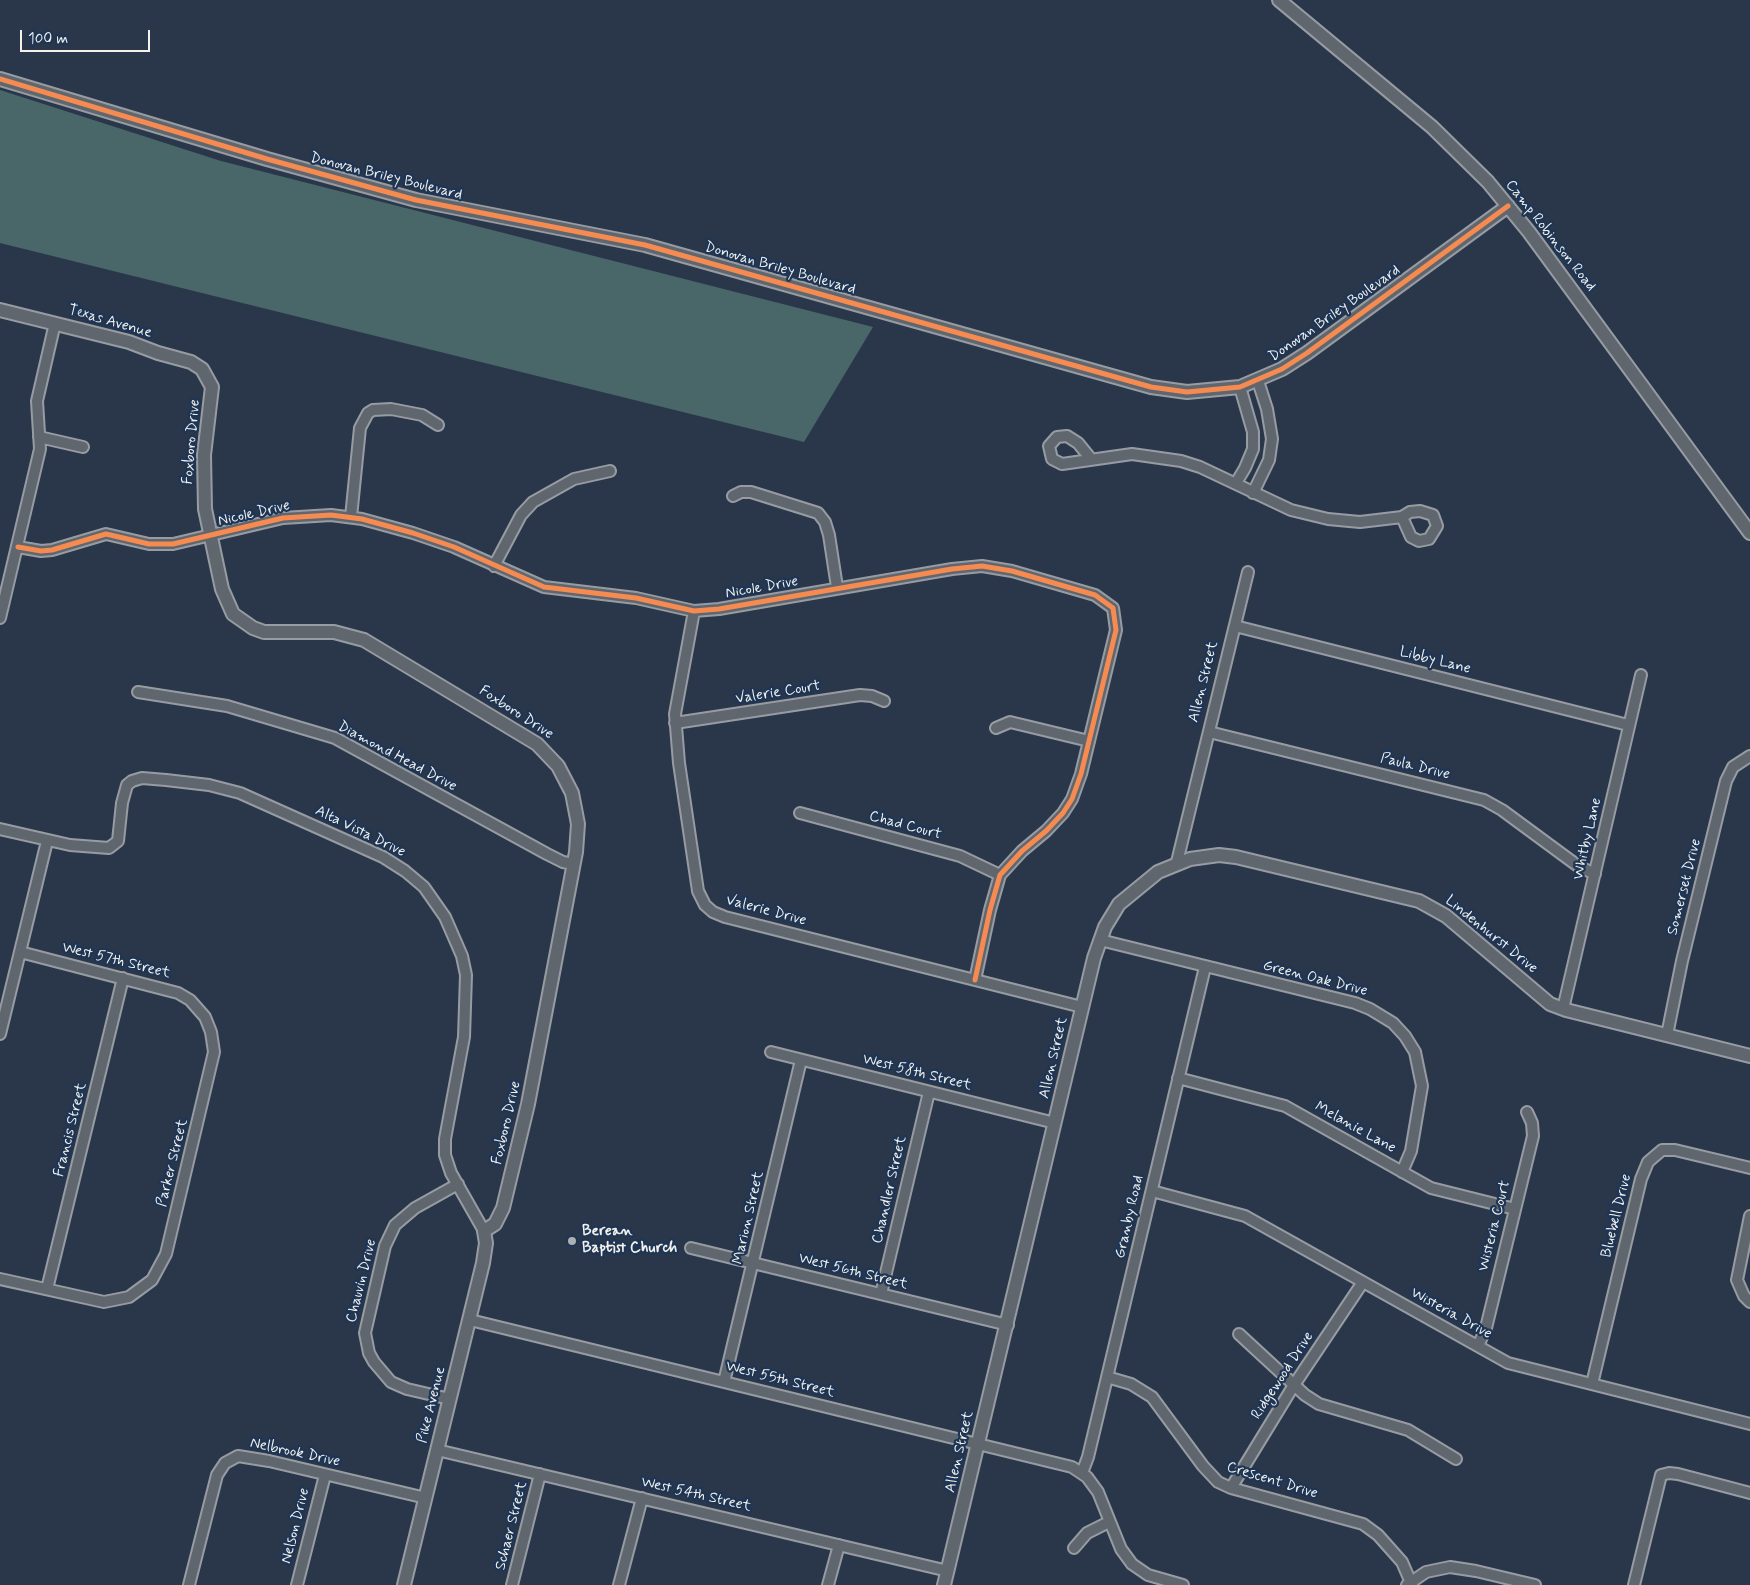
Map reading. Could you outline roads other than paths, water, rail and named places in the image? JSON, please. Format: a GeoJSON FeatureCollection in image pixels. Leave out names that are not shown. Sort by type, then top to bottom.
{"type":"FeatureCollection","features":[{"type":"Feature","properties":{"kind":"street","name":"Camp Robinson Road"},"geometry":{"type":"LineString","coordinates":[[1279,0],[1432,127],[1474,167],[1530,232],[1750,533]]}},
{"type":"Feature","properties":{"kind":"street","name":"Donovan Briley Boulevard"},"geometry":{"type":"LineString","coordinates":[[0,79],[248,153],[416,200],[645,245],[1151,387],[1194,392],[1240,387],[1258,381],[1307,354],[1508,206]]}},
{"type":"Feature","properties":{"kind":"street","name":"Texas Avenue"},"geometry":{"type":"LineString","coordinates":[[0,310],[130,342],[158,353],[191,362],[208,374]]}},
{"type":"Feature","properties":{"kind":"street"},"geometry":{"type":"LineString","coordinates":[[0,618],[40,449],[37,401],[55,323]]}},
{"type":"Feature","properties":{"kind":"street","name":"Foxboro Drive"},"geometry":{"type":"LineString","coordinates":[[208,374],[212,392],[203,473],[205,509],[226,601],[239,620],[264,632],[334,632],[364,640],[538,744],[558,766],[572,793],[578,824],[574,864],[536,1067],[500,1217],[491,1228],[484,1231]]}},
{"type":"Feature","properties":{"kind":"street"},"geometry":{"type":"LineString","coordinates":[[1253,493],[1269,456],[1272,440],[1270,424],[1258,381]]}},
{"type":"Feature","properties":{"kind":"street"},"geometry":{"type":"LineString","coordinates":[[1236,483],[1251,453],[1251,426],[1240,387]]}},
{"type":"Feature","properties":{"kind":"street"},"geometry":{"type":"LineString","coordinates":[[351,517],[360,428],[368,413],[374,410],[391,409],[422,415],[438,424]]}},
{"type":"Feature","properties":{"kind":"street"},"geometry":{"type":"LineString","coordinates":[[1251,426],[1270,424]]}},
{"type":"Feature","properties":{"kind":"street"},"geometry":{"type":"LineString","coordinates":[[39,437],[83,447]]}},
{"type":"Feature","properties":{"kind":"street"},"geometry":{"type":"LineString","coordinates":[[1251,453],[1269,456]]}},
{"type":"Feature","properties":{"kind":"street"},"geometry":{"type":"LineString","coordinates":[[1091,459],[1132,454],[1163,457],[1200,467],[1291,510],[1328,519],[1360,522],[1402,517]]}},
{"type":"Feature","properties":{"kind":"street"},"geometry":{"type":"LineString","coordinates":[[494,566],[521,515],[533,502],[574,479],[610,471]]}},
{"type":"Feature","properties":{"kind":"street"},"geometry":{"type":"LineString","coordinates":[[733,496],[741,492],[751,492],[818,513],[825,522],[837,587]]}},
{"type":"Feature","properties":{"kind":"street","name":"Nicole Drive"},"geometry":{"type":"LineString","coordinates":[[18,547],[47,551],[106,534],[148,544],[160,544],[211,536],[283,518],[308,515],[351,517],[413,533],[454,547],[527,581],[555,589],[636,598],[694,611],[719,609],[837,587],[982,566],[1012,571],[1102,598],[1112,608],[1116,630],[1077,787],[1063,813],[1046,831],[1022,851],[1000,876],[990,910],[975,980]]}},
{"type":"Feature","properties":{"kind":"street","name":"Allen Street"},"geometry":{"type":"LineString","coordinates":[[944,1585],[1008,1325],[1082,1007],[1100,940],[1109,918],[1125,897],[1148,878],[1177,862],[1248,572]]}},
{"type":"Feature","properties":{"kind":"street","name":"Valerie Drive"},"geometry":{"type":"LineString","coordinates":[[694,611],[677,698],[675,723],[698,891],[702,902],[710,910],[725,917],[1082,1007]]}},
{"type":"Feature","properties":{"kind":"street","name":"Libby Lane"},"geometry":{"type":"LineString","coordinates":[[1235,626],[1628,725]]}},
{"type":"Feature","properties":{"kind":"street","name":"Whitby Lane"},"geometry":{"type":"LineString","coordinates":[[1563,1009],[1641,675]]}},
{"type":"Feature","properties":{"kind":"street","name":"Diamond Head Drive"},"geometry":{"type":"LineString","coordinates":[[138,692],[227,706],[335,738],[547,854],[563,862],[574,864]]}},
{"type":"Feature","properties":{"kind":"street","name":"Valerie Court"},"geometry":{"type":"LineString","coordinates":[[675,723],[860,695],[872,696],[884,701]]}},
{"type":"Feature","properties":{"kind":"street"},"geometry":{"type":"LineString","coordinates":[[996,728],[1006,723],[1014,723],[1089,740]]}},
{"type":"Feature","properties":{"kind":"street","name":"Paula Drive"},"geometry":{"type":"LineString","coordinates":[[1209,732],[1484,800],[1502,810],[1578,866],[1596,874]]}},
{"type":"Feature","properties":{"kind":"street","name":"Somerset Drive"},"geometry":{"type":"LineString","coordinates":[[1667,1035],[1682,961],[1726,781],[1734,767],[1750,756]]}},
{"type":"Feature","properties":{"kind":"street","name":"Alta Vista Drive"},"geometry":{"type":"LineString","coordinates":[[47,840],[83,848],[102,849],[116,844],[124,792],[129,783],[142,778],[209,785],[240,793],[393,862],[424,888],[453,932],[466,974],[464,1037],[444,1143],[448,1166],[484,1231]]}},
{"type":"Feature","properties":{"kind":"street","name":"Chad Court"},"geometry":{"type":"LineString","coordinates":[[800,813],[960,856],[1000,876]]}},
{"type":"Feature","properties":{"kind":"street"},"geometry":{"type":"LineString","coordinates":[[0,829],[47,840],[0,1034]]}},
{"type":"Feature","properties":{"kind":"street","name":"Lindenhurst Drive"},"geometry":{"type":"LineString","coordinates":[[1177,862],[1208,856],[1236,857],[1419,902],[1440,912],[1545,1000],[1563,1009],[1750,1056]]}},
{"type":"Feature","properties":{"kind":"street","name":"Green Oak Drive"},"geometry":{"type":"LineString","coordinates":[[1100,940],[1355,1003],[1370,1009],[1393,1023],[1405,1036],[1415,1052],[1422,1086],[1411,1151],[1402,1172]]}},
{"type":"Feature","properties":{"kind":"street","name":"West 57th Street"},"geometry":{"type":"LineString","coordinates":[[20,952],[178,993],[200,1010]]}},
{"type":"Feature","properties":{"kind":"street","name":"Granby Road"},"geometry":{"type":"LineString","coordinates":[[1082,1473],[1088,1457],[1205,967]]}},
{"type":"Feature","properties":{"kind":"street","name":"Francis Street"},"geometry":{"type":"LineString","coordinates":[[47,1289],[123,978]]}},
{"type":"Feature","properties":{"kind":"street","name":"Parker Street"},"geometry":{"type":"LineString","coordinates":[[47,1289],[93,1300],[114,1301],[136,1293],[145,1287],[157,1274],[166,1254],[214,1052],[211,1032],[200,1010]]}},
{"type":"Feature","properties":{"kind":"street","name":"West 58th Street"},"geometry":{"type":"LineString","coordinates":[[771,1052],[1055,1123]]}},
{"type":"Feature","properties":{"kind":"street","name":"Marion Street"},"geometry":{"type":"LineString","coordinates":[[724,1382],[801,1060]]}},
{"type":"Feature","properties":{"kind":"street","name":"Melanie Lane"},"geometry":{"type":"LineString","coordinates":[[1178,1078],[1285,1106],[1402,1172],[1440,1191],[1515,1210]]}},
{"type":"Feature","properties":{"kind":"street","name":"Chandler Street"},"geometry":{"type":"LineString","coordinates":[[881,1294],[929,1092]]}},
{"type":"Feature","properties":{"kind":"street","name":"Wisteria Court"},"geometry":{"type":"LineString","coordinates":[[1478,1346],[1486,1328],[1533,1136],[1532,1123],[1528,1112]]}},
{"type":"Feature","properties":{"kind":"street","name":"Bluebell Drive"},"geometry":{"type":"LineString","coordinates":[[1592,1384],[1641,1179],[1648,1162],[1662,1150],[1675,1150],[1750,1168]]}},
{"type":"Feature","properties":{"kind":"street","name":"Chauvin Drive"},"geometry":{"type":"LineString","coordinates":[[450,1399],[407,1389],[391,1382],[369,1354],[365,1333],[385,1246],[395,1225],[415,1208],[458,1184]]}},
{"type":"Feature","properties":{"kind":"street","name":"Wisteria Drive"},"geometry":{"type":"LineString","coordinates":[[1152,1191],[1245,1216],[1508,1363],[1750,1424]]}},
{"type":"Feature","properties":{"kind":"street"},"geometry":{"type":"LineString","coordinates":[[1750,1216],[1736,1280],[1744,1296],[1750,1302]]}},
{"type":"Feature","properties":{"kind":"street","name":"Pike Avenue"},"geometry":{"type":"LineString","coordinates":[[404,1585],[483,1263],[484,1231]]}},
{"type":"Feature","properties":{"kind":"street","name":"West 56th Street"},"geometry":{"type":"LineString","coordinates":[[691,1248],[1008,1325]]}},
{"type":"Feature","properties":{"kind":"street"},"geometry":{"type":"LineString","coordinates":[[0,1278],[47,1289]]}},
{"type":"Feature","properties":{"kind":"street","name":"Ridgewood Drive"},"geometry":{"type":"LineString","coordinates":[[1231,1488],[1294,1385],[1364,1282]]}},
{"type":"Feature","properties":{"kind":"street","name":"West 55th Street"},"geometry":{"type":"LineString","coordinates":[[470,1320],[1050,1461],[1072,1467],[1082,1473]]}},
{"type":"Feature","properties":{"kind":"street"},"geometry":{"type":"LineString","coordinates":[[1239,1334],[1294,1385],[1319,1404],[1408,1430],[1456,1458]]}},
{"type":"Feature","properties":{"kind":"street","name":"Crescent Drive"},"geometry":{"type":"LineString","coordinates":[[1107,1377],[1131,1384],[1148,1393],[1212,1478],[1231,1488],[1363,1524],[1378,1535],[1402,1562],[1410,1584]]}},
{"type":"Feature","properties":{"kind":"street","name":"West 54th Street"},"geometry":{"type":"LineString","coordinates":[[437,1450],[948,1571]]}},
{"type":"Feature","properties":{"kind":"street","name":"Nelbrook Drive"},"geometry":{"type":"LineString","coordinates":[[189,1585],[214,1482],[225,1463],[238,1456],[246,1456],[426,1498]]}},
{"type":"Feature","properties":{"kind":"street"},"geometry":{"type":"LineString","coordinates":[[1082,1473],[1098,1492],[1109,1522],[1122,1549],[1132,1564],[1148,1575],[1183,1585]]}},
{"type":"Feature","properties":{"kind":"street"},"geometry":{"type":"LineString","coordinates":[[1634,1585],[1659,1479],[1664,1473],[1691,1477],[1750,1493]]}},
{"type":"Feature","properties":{"kind":"street","name":"Nelson Drive"},"geometry":{"type":"LineString","coordinates":[[297,1585],[325,1474]]}},
{"type":"Feature","properties":{"kind":"street","name":"Schaer Street"},"geometry":{"type":"LineString","coordinates":[[512,1585],[540,1474]]}},
{"type":"Feature","properties":{"kind":"street"},"geometry":{"type":"LineString","coordinates":[[619,1585],[642,1498]]}},
{"type":"Feature","properties":{"kind":"street"},"geometry":{"type":"LineString","coordinates":[[1074,1548],[1086,1532],[1109,1522]]}},
{"type":"Feature","properties":{"kind":"street"},"geometry":{"type":"LineString","coordinates":[[828,1585],[839,1545]]}},
{"type":"Feature","properties":{"kind":"street"},"geometry":{"type":"LineString","coordinates":[[1410,1584],[1435,1569],[1450,1567],[1535,1585]]}},
{"type":"Feature","properties":{"kind":"place","name":"Berean Baptist Church"},"geometry":{"type":"Point","coordinates":[572,1241]}}]}
